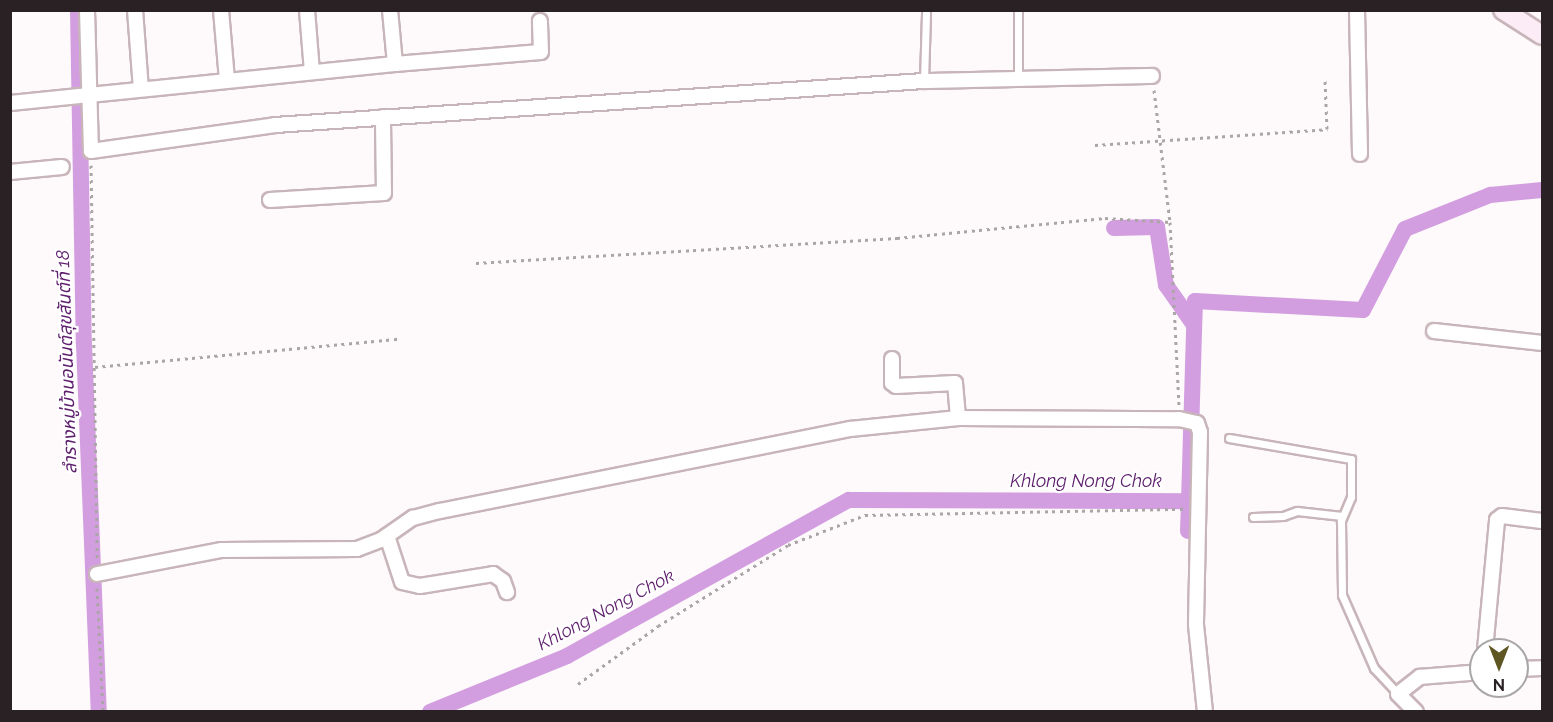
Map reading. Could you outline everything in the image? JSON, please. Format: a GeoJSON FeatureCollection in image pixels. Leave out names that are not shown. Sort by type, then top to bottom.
{"type":"FeatureCollection","features":[{"type":"Feature","properties":{"kind":"main road"},"geometry":{"type":"LineString","coordinates":[[1503,10],[1542,35]]}},
{"type":"Feature","properties":{"kind":"street"},"geometry":{"type":"LineString","coordinates":[[87,10],[82,95],[91,151],[275,125],[383,117],[924,81],[1152,76]]}},
{"type":"Feature","properties":{"kind":"street"},"geometry":{"type":"LineString","coordinates":[[135,10],[141,89]]}},
{"type":"Feature","properties":{"kind":"street"},"geometry":{"type":"LineString","coordinates":[[221,10],[227,80]]}},
{"type":"Feature","properties":{"kind":"street"},"geometry":{"type":"LineString","coordinates":[[307,10],[312,72]]}},
{"type":"Feature","properties":{"kind":"street"},"geometry":{"type":"LineString","coordinates":[[390,10],[395,64]]}},
{"type":"Feature","properties":{"kind":"street"},"geometry":{"type":"LineString","coordinates":[[1357,10],[1360,154]]}},
{"type":"Feature","properties":{"kind":"street"},"geometry":{"type":"LineString","coordinates":[[10,103],[227,80],[541,52],[540,21]]}},
{"type":"Feature","properties":{"kind":"street"},"geometry":{"type":"LineString","coordinates":[[270,200],[384,193],[383,117]]}},
{"type":"Feature","properties":{"kind":"street"},"geometry":{"type":"LineString","coordinates":[[10,172],[62,167]]}},
{"type":"Feature","properties":{"kind":"street"},"geometry":{"type":"LineString","coordinates":[[1434,331],[1542,343]]}},
{"type":"Feature","properties":{"kind":"street"},"geometry":{"type":"LineString","coordinates":[[892,359],[892,383],[896,386],[955,383],[958,418]]}},
{"type":"Feature","properties":{"kind":"street"},"geometry":{"type":"LineString","coordinates":[[97,574],[222,550],[357,549],[387,536],[407,521],[434,512],[584,480],[850,429],[958,418],[1087,422],[1173,419],[1197,423],[1200,445],[1196,625],[1205,711]]}},
{"type":"Feature","properties":{"kind":"street"},"geometry":{"type":"LineString","coordinates":[[1486,638],[1499,518],[1542,521]]}},
{"type":"Feature","properties":{"kind":"street"},"geometry":{"type":"LineString","coordinates":[[387,536],[402,582],[420,586],[493,574],[503,581],[507,592]]}},
{"type":"Feature","properties":{"kind":"street"},"geometry":{"type":"LineString","coordinates":[[1416,711],[1398,694],[1420,677],[1469,673]]}},
{"type":"Feature","properties":{"kind":"lane"},"geometry":{"type":"LineString","coordinates":[[1018,10],[1018,78]]}},
{"type":"Feature","properties":{"kind":"lane"},"geometry":{"type":"LineString","coordinates":[[924,81],[927,13]]}},
{"type":"Feature","properties":{"kind":"lane"},"geometry":{"type":"LineString","coordinates":[[1229,438],[1351,458],[1351,497],[1342,516],[1342,595],[1374,668],[1398,694]]}},
{"type":"Feature","properties":{"kind":"lane"},"geometry":{"type":"LineString","coordinates":[[1253,517],[1297,511],[1342,516]]}},
{"type":"Feature","properties":{"kind":"path"},"geometry":{"type":"LineString","coordinates":[[1152,76],[1170,222],[1176,352],[1173,419]]}},
{"type":"Feature","properties":{"kind":"path"},"geometry":{"type":"LineString","coordinates":[[1095,145],[1327,129],[1325,79]]}},
{"type":"Feature","properties":{"kind":"path"},"geometry":{"type":"LineString","coordinates":[[91,151],[97,574],[103,711]]}},
{"type":"Feature","properties":{"kind":"path"},"geometry":{"type":"LineString","coordinates":[[476,263],[897,238],[1105,218],[1170,222]]}},
{"type":"Feature","properties":{"kind":"path"},"geometry":{"type":"LineString","coordinates":[[95,367],[399,339]]}},
{"type":"Feature","properties":{"kind":"path"},"geometry":{"type":"LineString","coordinates":[[578,684],[658,626],[788,544],[865,515],[1197,509]]}},
{"type":"Feature","properties":{"kind":"waterway","name":"ลำรางหมู่บ้านอนันต์สุขสันต์ที่ 18"},"geometry":{"type":"LineString","coordinates":[[78,10],[84,344],[99,712]]}},
{"type":"Feature","properties":{"kind":"waterway","name":"Khlong Nong Chok"},"geometry":{"type":"LineString","coordinates":[[430,712],[567,656],[849,500],[1189,501],[1195,301],[1363,310],[1405,229],[1490,195],[1542,190]]}},
{"type":"Feature","properties":{"kind":"waterway"},"geometry":{"type":"LineString","coordinates":[[1114,228],[1157,227],[1166,285],[1194,325]]}},
{"type":"Feature","properties":{"kind":"waterway"},"geometry":{"type":"LineString","coordinates":[[1188,531],[1189,501]]}}]}
